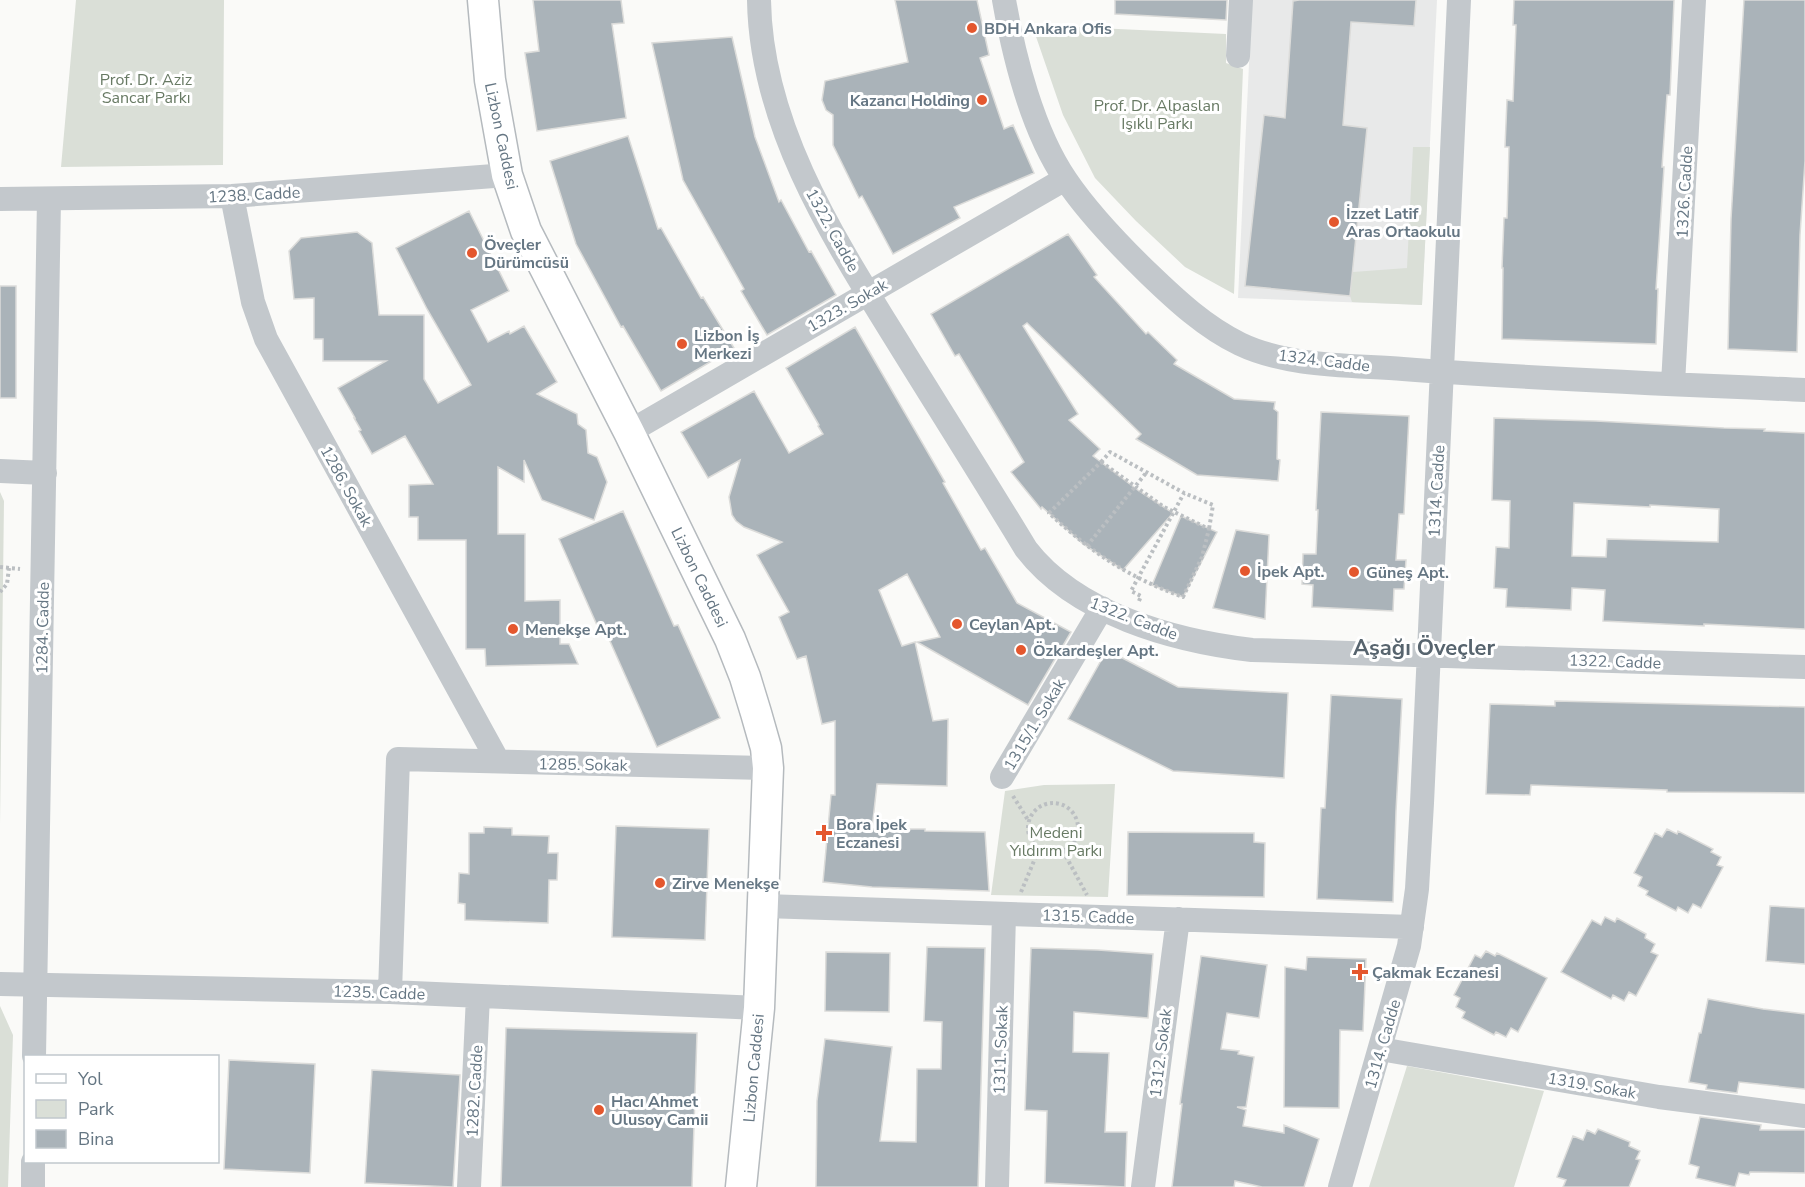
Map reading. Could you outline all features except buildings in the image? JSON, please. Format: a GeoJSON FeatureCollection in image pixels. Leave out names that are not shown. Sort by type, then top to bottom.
{"type":"FeatureCollection","features":[{"type":"Feature","properties":{"kind":"main road","name":"Lizbon Caddesi"},"geometry":{"type":"LineString","coordinates":[[483,0],[490,80],[507,175],[526,231],[629,432],[730,639],[745,677],[766,748],[768,768],[759,1008],[741,1187]]}},
{"type":"Feature","properties":{"kind":"street","name":"1322. Cadde"},"geometry":{"type":"LineString","coordinates":[[759,0],[762,41],[777,106],[788,141],[815,200],[868,293],[1026,549],[1062,584],[1102,608],[1176,636],[1233,648],[1805,667]]}},
{"type":"Feature","properties":{"kind":"street","name":"1324. Cadde"},"geometry":{"type":"LineString","coordinates":[[1004,0],[1012,38],[1034,115],[1065,179],[1115,240],[1179,303],[1240,344],[1270,354],[1301,360],[1442,372],[1805,390]]}},
{"type":"Feature","properties":{"kind":"street"},"geometry":{"type":"LineString","coordinates":[[1238,56],[1240,0]]}},
{"type":"Feature","properties":{"kind":"street","name":"1314. Cadde"},"geometry":{"type":"LineString","coordinates":[[1340,1187],[1409,946],[1418,879],[1459,0]]}},
{"type":"Feature","properties":{"kind":"street","name":"1326. Cadde"},"geometry":{"type":"LineString","coordinates":[[1674,384],[1694,0]]}},
{"type":"Feature","properties":{"kind":"street","name":"1238. Cadde"},"geometry":{"type":"LineString","coordinates":[[0,199],[232,196],[507,175]]}},
{"type":"Feature","properties":{"kind":"street","name":"1323. Sokak"},"geometry":{"type":"LineString","coordinates":[[629,432],[1065,179]]}},
{"type":"Feature","properties":{"kind":"street","name":"1286. Sokak"},"geometry":{"type":"LineString","coordinates":[[232,196],[253,302],[266,339],[498,761]]}},
{"type":"Feature","properties":{"kind":"street","name":"1284. Cadde"},"geometry":{"type":"LineString","coordinates":[[34,1055],[49,199]]}},
{"type":"Feature","properties":{"kind":"street"},"geometry":{"type":"LineString","coordinates":[[0,471],[45,473]]}},
{"type":"Feature","properties":{"kind":"street","name":"1315/1. Sokak"},"geometry":{"type":"LineString","coordinates":[[1002,777],[1102,608]]}},
{"type":"Feature","properties":{"kind":"street","name":"1285. Sokak"},"geometry":{"type":"LineString","coordinates":[[390,992],[398,759],[768,768]]}},
{"type":"Feature","properties":{"kind":"street","name":"1315. Cadde"},"geometry":{"type":"LineString","coordinates":[[764,906],[1412,927]]}},
{"type":"Feature","properties":{"kind":"street","name":"1311. Sokak"},"geometry":{"type":"LineString","coordinates":[[996,1187],[1008,914]]}},
{"type":"Feature","properties":{"kind":"street","name":"1312. Sokak"},"geometry":{"type":"LineString","coordinates":[[1143,1187],[1178,919]]}},
{"type":"Feature","properties":{"kind":"street","name":"1235. Cadde"},"geometry":{"type":"LineString","coordinates":[[0,984],[390,992],[759,1008]]}},
{"type":"Feature","properties":{"kind":"street","name":"1282. Cadde"},"geometry":{"type":"LineString","coordinates":[[469,1187],[478,996]]}},
{"type":"Feature","properties":{"kind":"street","name":"1319. Sokak"},"geometry":{"type":"LineString","coordinates":[[1380,1049],[1659,1097],[1805,1116]]}},
{"type":"Feature","properties":{"kind":"street"},"geometry":{"type":"LineString","coordinates":[[33,1163],[33,1187]]}},
{"type":"Feature","properties":{"kind":"path"},"geometry":{"type":"LineString","coordinates":[[1110,452],[1146,473],[1213,505],[1202,557],[1183,597],[1138,578],[1087,546],[1049,513],[1110,452]]}},
{"type":"Feature","properties":{"kind":"path"},"geometry":{"type":"LineString","coordinates":[[1101,462],[1173,513],[1209,529]]}},
{"type":"Feature","properties":{"kind":"path"},"geometry":{"type":"LineString","coordinates":[[1087,546],[1146,473]]}},
{"type":"Feature","properties":{"kind":"path"},"geometry":{"type":"LineString","coordinates":[[1138,578],[1184,493]]}},
{"type":"Feature","properties":{"kind":"path"},"geometry":{"type":"LineString","coordinates":[[0,592],[7,584],[9,568]]}},
{"type":"Feature","properties":{"kind":"path"},"geometry":{"type":"LineString","coordinates":[[1002,777],[1029,820]]}},
{"type":"Feature","properties":{"kind":"path"},"geometry":{"type":"LineString","coordinates":[[1050,803],[1066,807],[1076,819],[1078,827],[1073,843],[1063,851],[1051,853],[1039,849],[1031,841],[1028,833],[1029,820],[1035,810],[1050,803]]}},
{"type":"Feature","properties":{"kind":"path"},"geometry":{"type":"LineString","coordinates":[[1008,914],[1039,849]]}},
{"type":"Feature","properties":{"kind":"path"},"geometry":{"type":"LineString","coordinates":[[1063,851],[1099,917]]}},
{"type":"Feature","properties":{"kind":"shaded area","name":"İzzet Latif Aras Ortaokulu"},"geometry":{"type":"Polygon","coordinates":[[[1252,0],[1437,0],[1422,305],[1238,298],[1252,0]]]}},
{"type":"Feature","properties":{"kind":"green space","name":"Prof. Dr. Aziz Sancar Parkı"},"geometry":{"type":"Polygon","coordinates":[[[76,0],[224,0],[223,165],[61,167],[76,0]]]}},
{"type":"Feature","properties":{"kind":"green space","name":"Prof. Dr. Alpaslan Işıklı Parkı"},"geometry":{"type":"Polygon","coordinates":[[[1032,25],[1226,34],[1226,63],[1243,69],[1234,294],[1185,267],[1095,178],[1063,115],[1032,25]]]}},
{"type":"Feature","properties":{"kind":"green space"},"geometry":{"type":"Polygon","coordinates":[[[1413,147],[1430,147],[1422,305],[1352,302],[1350,296],[1353,272],[1407,268],[1413,147]]]}},
{"type":"Feature","properties":{"kind":"green space"},"geometry":{"type":"Polygon","coordinates":[[[0,492],[4,501],[0,826],[0,492]]]}},
{"type":"Feature","properties":{"kind":"green space","name":"Medeni Yıldırım Parkı"},"geometry":{"type":"Polygon","coordinates":[[[1115,784],[1108,897],[991,895],[1005,791],[1044,785],[1115,784]]]}},
{"type":"Feature","properties":{"kind":"green space"},"geometry":{"type":"Polygon","coordinates":[[[0,1006],[13,1035],[8,1187],[0,1187],[0,1006]]]}},
{"type":"Feature","properties":{"kind":"green space"},"geometry":{"type":"Polygon","coordinates":[[[1407,1066],[1544,1091],[1514,1187],[1369,1187],[1407,1066]]]}},
{"type":"Feature","properties":{"kind":"place","name":"BDH Ankara Ofis"},"geometry":{"type":"Point","coordinates":[972,28]}},
{"type":"Feature","properties":{"kind":"place","name":"Kazancı Holding"},"geometry":{"type":"Point","coordinates":[982,100]}},
{"type":"Feature","properties":{"kind":"place","name":"İzzet Latif Aras Ortaokulu"},"geometry":{"type":"Point","coordinates":[1334,222]}},
{"type":"Feature","properties":{"kind":"place","name":"Öveçler Dürümcüsü"},"geometry":{"type":"Point","coordinates":[472,253]}},
{"type":"Feature","properties":{"kind":"place","name":"Lizbon İş Merkezi"},"geometry":{"type":"Point","coordinates":[682,344]}},
{"type":"Feature","properties":{"kind":"place","name":"İpek Apt."},"geometry":{"type":"Point","coordinates":[1245,571]}},
{"type":"Feature","properties":{"kind":"place","name":"Güneş Apt."},"geometry":{"type":"Point","coordinates":[1354,572]}},
{"type":"Feature","properties":{"kind":"place","name":"Ceylan Apt."},"geometry":{"type":"Point","coordinates":[957,624]}},
{"type":"Feature","properties":{"kind":"place","name":"Menekşe Apt."},"geometry":{"type":"Point","coordinates":[513,629]}},
{"type":"Feature","properties":{"kind":"place","name":"Özkardeşler Apt."},"geometry":{"type":"Point","coordinates":[1021,650]}},
{"type":"Feature","properties":{"kind":"place","name":"Bora İpek Eczanesi"},"geometry":{"type":"Point","coordinates":[824,833]}},
{"type":"Feature","properties":{"kind":"place","name":"Zirve Menekşe"},"geometry":{"type":"Point","coordinates":[660,883]}},
{"type":"Feature","properties":{"kind":"place","name":"Çakmak Eczanesi"},"geometry":{"type":"Point","coordinates":[1360,972]}},
{"type":"Feature","properties":{"kind":"place","name":"Hacı Ahmet Ulusoy Camii"},"geometry":{"type":"Point","coordinates":[599,1110]}},
{"type":"Feature","properties":{"kind":"district","name":"Aşağı Öveçler"},"geometry":{"type":"Point","coordinates":[1424,647]}}]}
